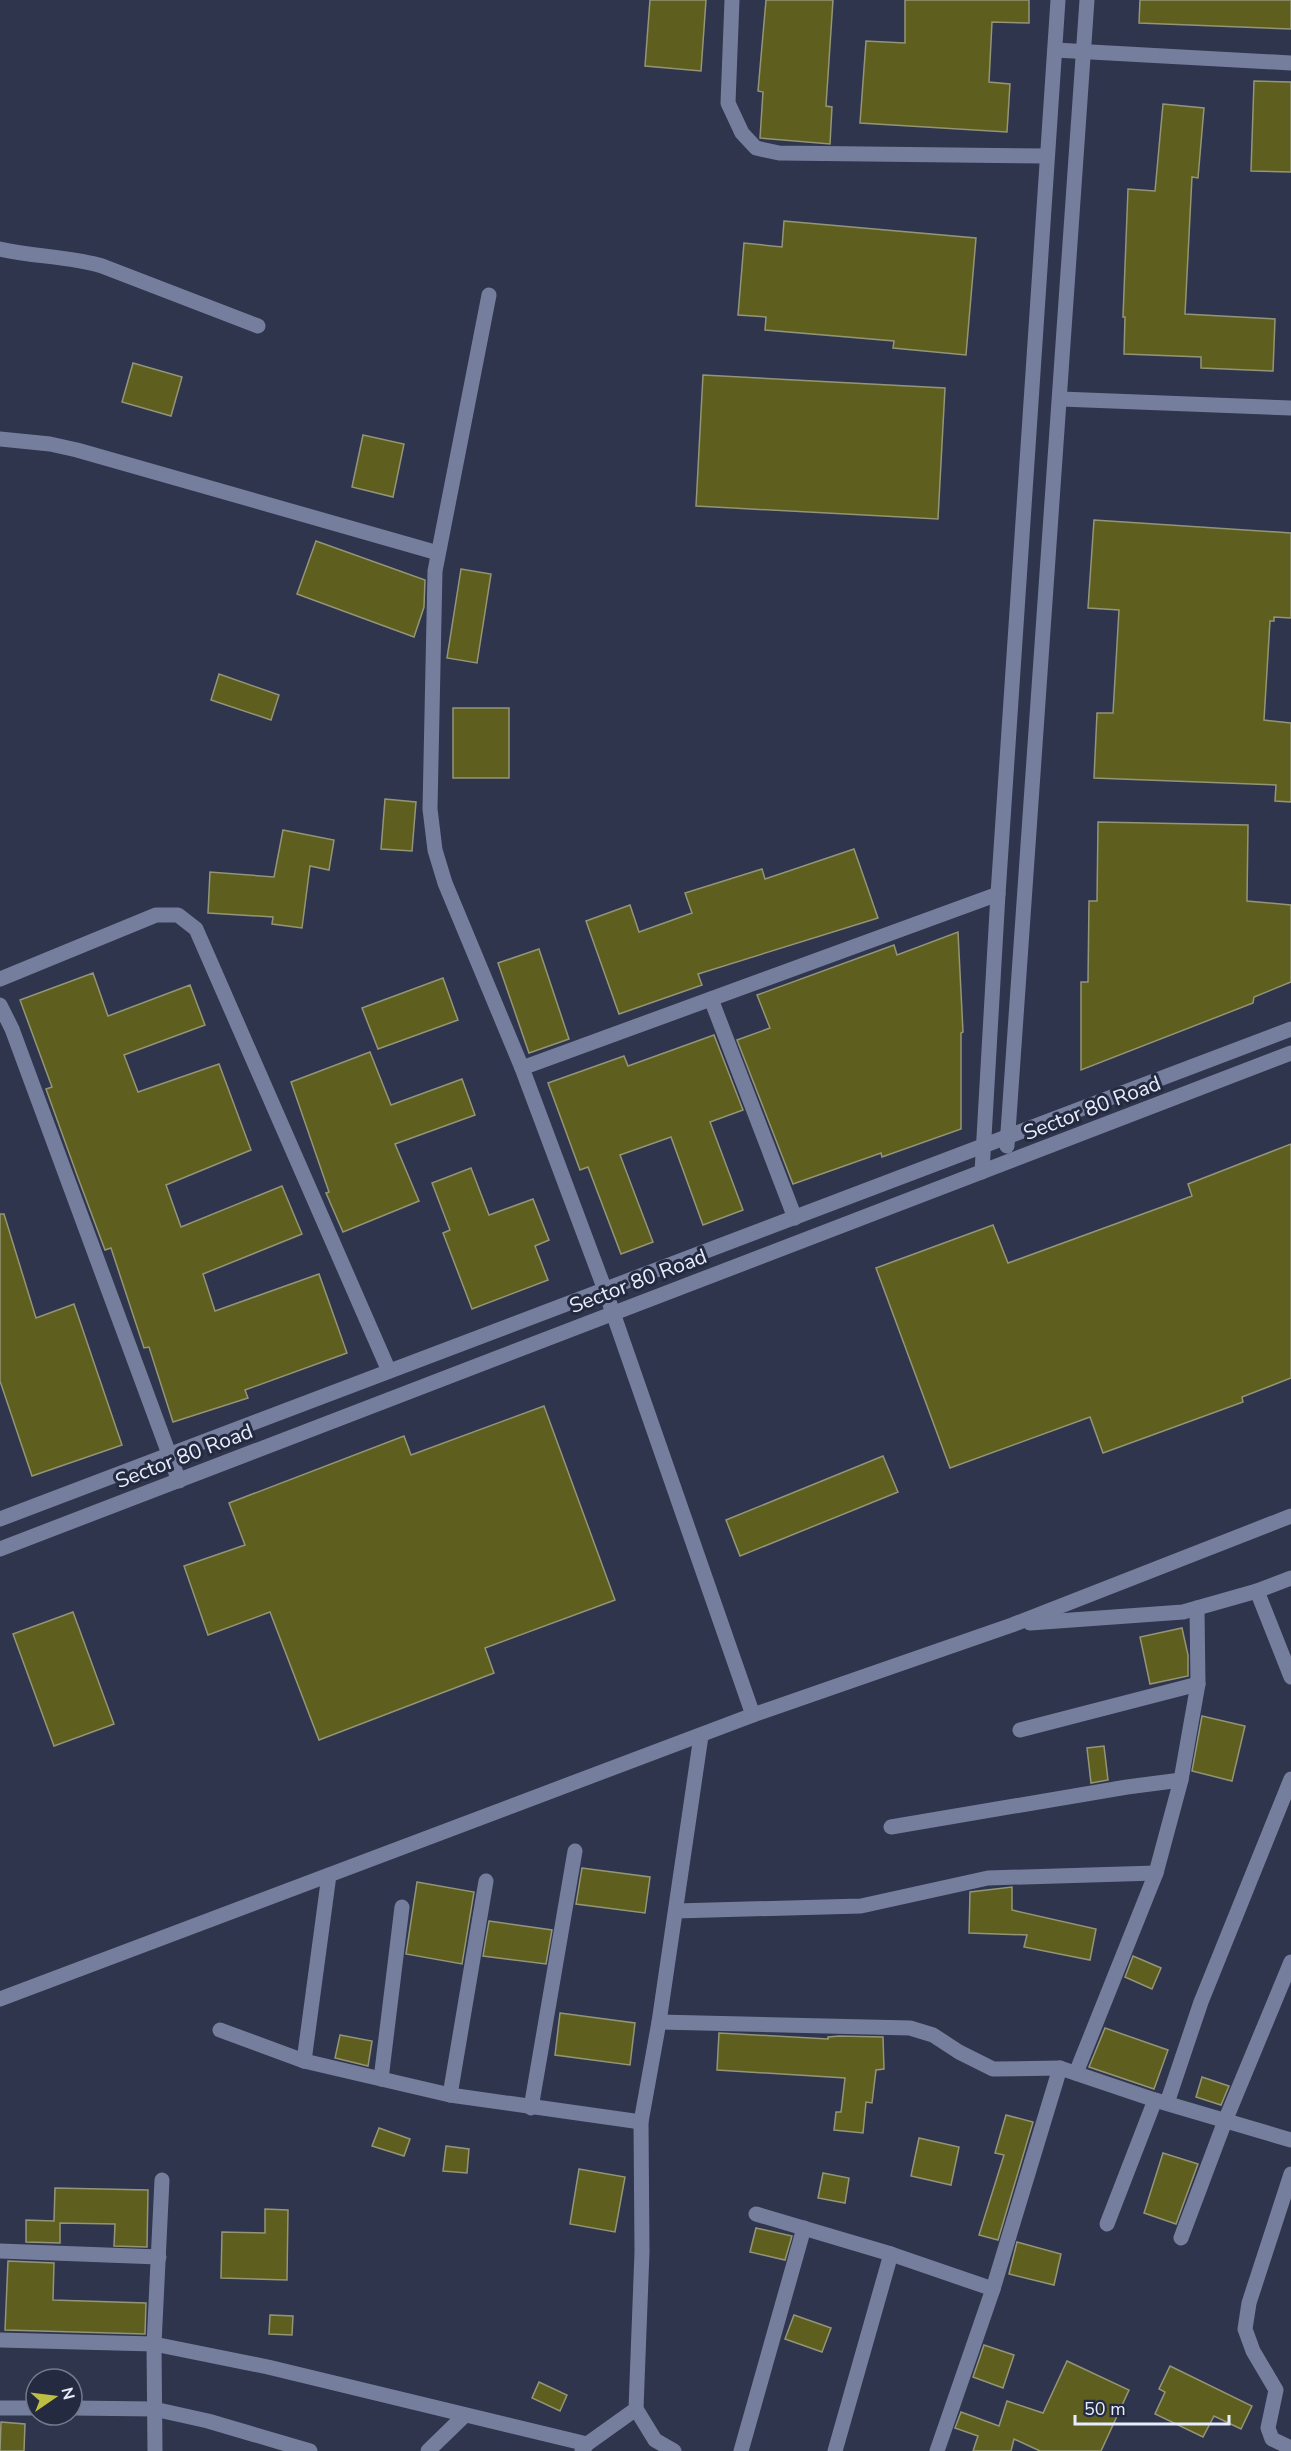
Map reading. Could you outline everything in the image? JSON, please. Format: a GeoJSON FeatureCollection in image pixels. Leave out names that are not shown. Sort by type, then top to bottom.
{"type":"FeatureCollection","features":[{"type":"Feature","properties":{"kind":"street"},"geometry":{"type":"LineString","coordinates":[[732,0],[728,103],[742,133],[756,148],[779,153],[1047,156]]}},
{"type":"Feature","properties":{"kind":"street"},"geometry":{"type":"LineString","coordinates":[[982,1172],[998,894],[1058,0]]}},
{"type":"Feature","properties":{"kind":"street"},"geometry":{"type":"LineString","coordinates":[[1006,1163],[1087,0]]}},
{"type":"Feature","properties":{"kind":"street"},"geometry":{"type":"LineString","coordinates":[[1055,50],[1291,63]]}},
{"type":"Feature","properties":{"kind":"street"},"geometry":{"type":"LineString","coordinates":[[0,249],[28,255],[79,259],[258,326]]}},
{"type":"Feature","properties":{"kind":"street"},"geometry":{"type":"LineString","coordinates":[[489,296],[435,571],[430,809],[435,850],[445,883],[522,1068],[605,1290],[753,1715]]}},
{"type":"Feature","properties":{"kind":"street"},"geometry":{"type":"LineString","coordinates":[[1060,399],[1291,408]]}},
{"type":"Feature","properties":{"kind":"street"},"geometry":{"type":"LineString","coordinates":[[0,439],[77,450],[438,553]]}},
{"type":"Feature","properties":{"kind":"street"},"geometry":{"type":"LineString","coordinates":[[522,1068],[998,894]]}},
{"type":"Feature","properties":{"kind":"street"},"geometry":{"type":"LineString","coordinates":[[0,979],[156,915],[178,915],[196,929],[389,1371]]}},
{"type":"Feature","properties":{"kind":"street"},"geometry":{"type":"LineString","coordinates":[[711,999],[795,1218]]}},
{"type":"Feature","properties":{"kind":"street"},"geometry":{"type":"LineString","coordinates":[[0,1005],[12,1029],[167,1455],[179,1481]]}},
{"type":"Feature","properties":{"kind":"street","name":"Sector 80 Road"},"geometry":{"type":"LineString","coordinates":[[0,1519],[1291,1029]]}},
{"type":"Feature","properties":{"kind":"street","name":"Sector 80 Road"},"geometry":{"type":"LineString","coordinates":[[0,1549],[1291,1053]]}},
{"type":"Feature","properties":{"kind":"street"},"geometry":{"type":"LineString","coordinates":[[0,1999],[753,1715],[1012,1625],[1291,1516]]}},
{"type":"Feature","properties":{"kind":"street"},"geometry":{"type":"LineString","coordinates":[[1012,1625],[1183,1612],[1257,1591],[1291,1578]]}},
{"type":"Feature","properties":{"kind":"street"},"geometry":{"type":"LineString","coordinates":[[1257,1591],[1288,1661],[1291,1677]]}},
{"type":"Feature","properties":{"kind":"street"},"geometry":{"type":"LineString","coordinates":[[1076,2073],[1156,1873],[1181,1780],[1198,1684],[1197,1608]]}},
{"type":"Feature","properties":{"kind":"street"},"geometry":{"type":"LineString","coordinates":[[1020,1730],[1198,1684]]}},
{"type":"Feature","properties":{"kind":"street"},"geometry":{"type":"LineString","coordinates":[[674,2451],[655,2440],[636,2409],[642,2252],[641,2122],[659,2022],[701,1736]]}},
{"type":"Feature","properties":{"kind":"street"},"geometry":{"type":"LineString","coordinates":[[1107,2224],[1161,2102],[1291,1779]]}},
{"type":"Feature","properties":{"kind":"street"},"geometry":{"type":"LineString","coordinates":[[891,1827],[1126,1786],[1181,1780]]}},
{"type":"Feature","properties":{"kind":"street"},"geometry":{"type":"LineString","coordinates":[[531,2108],[575,1851]]}},
{"type":"Feature","properties":{"kind":"street"},"geometry":{"type":"LineString","coordinates":[[676,1911],[861,1906],[988,1878],[1156,1873]]}},
{"type":"Feature","properties":{"kind":"street"},"geometry":{"type":"LineString","coordinates":[[304,2061],[329,1875]]}},
{"type":"Feature","properties":{"kind":"street"},"geometry":{"type":"LineString","coordinates":[[450,2095],[486,1881]]}},
{"type":"Feature","properties":{"kind":"street"},"geometry":{"type":"LineString","coordinates":[[381,2079],[402,1907]]}},
{"type":"Feature","properties":{"kind":"street"},"geometry":{"type":"LineString","coordinates":[[1181,2238],[1225,2121],[1291,1962]]}},
{"type":"Feature","properties":{"kind":"street"},"geometry":{"type":"LineString","coordinates":[[659,2022],[910,2028],[933,2035],[958,2052],[993,2068],[1060,2068],[1161,2102],[1291,2140]]}},
{"type":"Feature","properties":{"kind":"street"},"geometry":{"type":"LineString","coordinates":[[220,2030],[304,2061],[450,2095],[641,2122]]}},
{"type":"Feature","properties":{"kind":"street"},"geometry":{"type":"LineString","coordinates":[[936,2451],[993,2289],[1060,2068]]}},
{"type":"Feature","properties":{"kind":"street"},"geometry":{"type":"LineString","coordinates":[[1291,2174],[1249,2303],[1245,2329],[1253,2350],[1276,2390],[1268,2428],[1272,2439],[1291,2448]]}},
{"type":"Feature","properties":{"kind":"street"},"geometry":{"type":"LineString","coordinates":[[155,2451],[154,2344],[162,2180]]}},
{"type":"Feature","properties":{"kind":"street"},"geometry":{"type":"LineString","coordinates":[[756,2214],[891,2254],[993,2289]]}},
{"type":"Feature","properties":{"kind":"street"},"geometry":{"type":"LineString","coordinates":[[741,2451],[804,2228]]}},
{"type":"Feature","properties":{"kind":"street"},"geometry":{"type":"LineString","coordinates":[[0,2251],[159,2257]]}},
{"type":"Feature","properties":{"kind":"street"},"geometry":{"type":"LineString","coordinates":[[836,2451],[891,2254]]}},
{"type":"Feature","properties":{"kind":"street"},"geometry":{"type":"LineString","coordinates":[[0,2340],[154,2344],[268,2367],[584,2448],[636,2409]]}},
{"type":"Feature","properties":{"kind":"street"},"geometry":{"type":"LineString","coordinates":[[0,2408],[24,2408]]}},
{"type":"Feature","properties":{"kind":"street"},"geometry":{"type":"LineString","coordinates":[[84,2408],[154,2409],[208,2421],[310,2451]]}},
{"type":"Feature","properties":{"kind":"street"},"geometry":{"type":"LineString","coordinates":[[428,2451],[464,2416]]}},
{"type":"Feature","properties":{"kind":"building"},"geometry":{"type":"Polygon","coordinates":[[[650,0],[706,0],[701,71],[645,66],[650,0]]]}},
{"type":"Feature","properties":{"kind":"building"},"geometry":{"type":"Polygon","coordinates":[[[766,0],[833,0],[826,106],[832,107],[830,144],[760,138],[763,92],[758,91],[766,0]]]}},
{"type":"Feature","properties":{"kind":"building"},"geometry":{"type":"Polygon","coordinates":[[[905,0],[1029,0],[1029,23],[992,22],[989,82],[1010,84],[1007,132],[860,123],[866,41],[905,43],[905,0]]]}},
{"type":"Feature","properties":{"kind":"building"},"geometry":{"type":"Polygon","coordinates":[[[1140,0],[1291,0],[1291,29],[1139,23],[1140,0]]]}},
{"type":"Feature","properties":{"kind":"building"},"geometry":{"type":"Polygon","coordinates":[[[1254,81],[1291,82],[1291,172],[1251,171],[1254,81]]]}},
{"type":"Feature","properties":{"kind":"building"},"geometry":{"type":"Polygon","coordinates":[[[1163,104],[1204,108],[1198,178],[1192,177],[1185,314],[1275,319],[1273,371],[1201,368],[1201,357],[1124,354],[1125,317],[1123,317],[1128,189],[1155,191],[1163,104]]]}},
{"type":"Feature","properties":{"kind":"building"},"geometry":{"type":"Polygon","coordinates":[[[784,221],[976,238],[966,355],[893,348],[894,341],[765,330],[766,317],[738,315],[744,243],[782,247],[784,221]]]}},
{"type":"Feature","properties":{"kind":"building"},"geometry":{"type":"Polygon","coordinates":[[[133,363],[182,377],[171,416],[122,402],[133,363]]]}},
{"type":"Feature","properties":{"kind":"building"},"geometry":{"type":"Polygon","coordinates":[[[703,375],[945,388],[938,519],[696,506],[703,375]]]}},
{"type":"Feature","properties":{"kind":"building"},"geometry":{"type":"Polygon","coordinates":[[[363,435],[404,444],[393,497],[352,487],[363,435]]]}},
{"type":"Feature","properties":{"kind":"building"},"geometry":{"type":"Polygon","coordinates":[[[1094,520],[1291,533],[1291,618],[1274,617],[1274,621],[1270,621],[1264,720],[1291,723],[1291,802],[1275,801],[1276,785],[1094,778],[1097,713],[1113,713],[1119,610],[1088,608],[1094,520]]]}},
{"type":"Feature","properties":{"kind":"building"},"geometry":{"type":"Polygon","coordinates":[[[316,541],[425,580],[424,607],[414,637],[297,594],[316,541]]]}},
{"type":"Feature","properties":{"kind":"building"},"geometry":{"type":"Polygon","coordinates":[[[461,569],[491,574],[477,663],[447,658],[461,569]]]}},
{"type":"Feature","properties":{"kind":"building"},"geometry":{"type":"Polygon","coordinates":[[[219,674],[279,695],[271,720],[211,700],[219,674]]]}},
{"type":"Feature","properties":{"kind":"building"},"geometry":{"type":"Polygon","coordinates":[[[453,708],[509,708],[509,778],[453,778],[453,708]]]}},
{"type":"Feature","properties":{"kind":"building"},"geometry":{"type":"Polygon","coordinates":[[[385,799],[416,802],[412,851],[381,849],[385,799]]]}},
{"type":"Feature","properties":{"kind":"building"},"geometry":{"type":"Polygon","coordinates":[[[1098,822],[1248,825],[1247,901],[1291,905],[1291,982],[1254,997],[1253,1003],[1081,1070],[1081,982],[1088,982],[1089,901],[1097,901],[1098,822]]]}},
{"type":"Feature","properties":{"kind":"building"},"geometry":{"type":"Polygon","coordinates":[[[283,830],[334,840],[329,870],[310,866],[302,928],[272,924],[273,917],[208,913],[210,872],[274,877],[283,830]]]}},
{"type":"Feature","properties":{"kind":"building"},"geometry":{"type":"Polygon","coordinates":[[[854,849],[878,918],[698,974],[702,985],[619,1014],[586,921],[630,905],[639,932],[692,913],[685,893],[762,869],[765,879],[854,849]]]}},
{"type":"Feature","properties":{"kind":"building"},"geometry":{"type":"Polygon","coordinates":[[[958,932],[963,1032],[961,1033],[961,1129],[882,1157],[881,1153],[793,1184],[737,1040],[770,1028],[757,995],[894,945],[897,955],[958,932]]]}},
{"type":"Feature","properties":{"kind":"building"},"geometry":{"type":"Polygon","coordinates":[[[539,949],[569,1039],[529,1053],[498,963],[539,949]]]}},
{"type":"Feature","properties":{"kind":"building"},"geometry":{"type":"Polygon","coordinates":[[[93,973],[108,1016],[190,985],[205,1025],[124,1055],[138,1092],[219,1064],[251,1150],[166,1185],[181,1227],[282,1186],[302,1234],[203,1274],[215,1311],[319,1274],[347,1353],[245,1390],[248,1398],[173,1422],[149,1347],[144,1348],[111,1248],[105,1250],[77,1175],[46,1089],[52,1087],[20,1000],[93,973]]]}},
{"type":"Feature","properties":{"kind":"building"},"geometry":{"type":"Polygon","coordinates":[[[443,978],[458,1020],[378,1049],[362,1008],[443,978]]]}},
{"type":"Feature","properties":{"kind":"building"},"geometry":{"type":"Polygon","coordinates":[[[714,1035],[743,1110],[710,1122],[743,1210],[703,1225],[671,1137],[620,1155],[653,1242],[621,1254],[588,1167],[580,1170],[548,1083],[624,1056],[628,1066],[714,1035]]]}},
{"type":"Feature","properties":{"kind":"building"},"geometry":{"type":"Polygon","coordinates":[[[370,1052],[391,1105],[462,1079],[475,1115],[395,1144],[419,1201],[343,1232],[326,1193],[329,1192],[291,1082],[370,1052]]]}},
{"type":"Feature","properties":{"kind":"building"},"geometry":{"type":"Polygon","coordinates":[[[1291,1144],[1291,1378],[1242,1397],[1243,1402],[1103,1453],[1090,1417],[950,1468],[876,1268],[993,1225],[1008,1263],[1192,1196],[1188,1184],[1291,1144]]]}},
{"type":"Feature","properties":{"kind":"building"},"geometry":{"type":"Polygon","coordinates":[[[471,1168],[489,1215],[533,1199],[549,1240],[535,1246],[548,1280],[472,1309],[443,1233],[450,1230],[432,1183],[471,1168]]]}},
{"type":"Feature","properties":{"kind":"building"},"geometry":{"type":"Polygon","coordinates":[[[0,1214],[4,1214],[36,1318],[74,1304],[122,1445],[32,1476],[0,1381],[0,1214]]]}},
{"type":"Feature","properties":{"kind":"building"},"geometry":{"type":"Polygon","coordinates":[[[544,1406],[615,1600],[485,1648],[494,1673],[319,1740],[270,1612],[208,1635],[184,1566],[245,1545],[229,1503],[404,1436],[411,1455],[544,1406]]]}},
{"type":"Feature","properties":{"kind":"building"},"geometry":{"type":"Polygon","coordinates":[[[883,1456],[898,1492],[740,1556],[726,1520],[883,1456]]]}},
{"type":"Feature","properties":{"kind":"building"},"geometry":{"type":"Polygon","coordinates":[[[73,1612],[114,1724],[54,1746],[13,1634],[73,1612]]]}},
{"type":"Feature","properties":{"kind":"building"},"geometry":{"type":"Polygon","coordinates":[[[1182,1628],[1188,1655],[1188,1676],[1150,1684],[1140,1637],[1182,1628]]]}},
{"type":"Feature","properties":{"kind":"building"},"geometry":{"type":"Polygon","coordinates":[[[1202,1716],[1245,1726],[1232,1781],[1192,1771],[1202,1716]]]}},
{"type":"Feature","properties":{"kind":"building"},"geometry":{"type":"Polygon","coordinates":[[[1104,1746],[1108,1780],[1091,1783],[1087,1748],[1104,1746]]]}},
{"type":"Feature","properties":{"kind":"building"},"geometry":{"type":"Polygon","coordinates":[[[582,1868],[650,1877],[645,1913],[576,1904],[582,1868]]]}},
{"type":"Feature","properties":{"kind":"building"},"geometry":{"type":"Polygon","coordinates":[[[417,1882],[474,1892],[462,1964],[406,1954],[417,1882]]]}},
{"type":"Feature","properties":{"kind":"building"},"geometry":{"type":"Polygon","coordinates":[[[1012,1887],[1012,1910],[1096,1929],[1090,1960],[1024,1947],[1027,1935],[969,1933],[970,1892],[1012,1887]]]}},
{"type":"Feature","properties":{"kind":"building"},"geometry":{"type":"Polygon","coordinates":[[[489,1921],[552,1930],[546,1964],[483,1956],[489,1921]]]}},
{"type":"Feature","properties":{"kind":"building"},"geometry":{"type":"Polygon","coordinates":[[[1133,1956],[1161,1968],[1152,1989],[1125,1977],[1133,1956]]]}},
{"type":"Feature","properties":{"kind":"building"},"geometry":{"type":"Polygon","coordinates":[[[560,2013],[635,2023],[630,2065],[555,2055],[560,2013]]]}},
{"type":"Feature","properties":{"kind":"building"},"geometry":{"type":"Polygon","coordinates":[[[1105,2028],[1168,2050],[1154,2089],[1089,2067],[1105,2028]]]}},
{"type":"Feature","properties":{"kind":"building"},"geometry":{"type":"Polygon","coordinates":[[[719,2033],[828,2039],[828,2037],[839,2036],[883,2037],[884,2069],[876,2070],[872,2103],[866,2102],[863,2133],[834,2130],[836,2112],[841,2112],[845,2078],[717,2070],[719,2033]]]}},
{"type":"Feature","properties":{"kind":"building"},"geometry":{"type":"Polygon","coordinates":[[[340,2035],[372,2041],[368,2066],[335,2058],[340,2035]]]}},
{"type":"Feature","properties":{"kind":"building"},"geometry":{"type":"Polygon","coordinates":[[[1202,2077],[1229,2086],[1221,2105],[1196,2097],[1202,2077]]]}},
{"type":"Feature","properties":{"kind":"building"},"geometry":{"type":"Polygon","coordinates":[[[1006,2115],[1033,2122],[998,2240],[979,2235],[1004,2155],[995,2153],[1006,2115]]]}},
{"type":"Feature","properties":{"kind":"building"},"geometry":{"type":"Polygon","coordinates":[[[379,2128],[410,2139],[404,2156],[372,2146],[379,2128]]]}},
{"type":"Feature","properties":{"kind":"building"},"geometry":{"type":"Polygon","coordinates":[[[919,2138],[959,2147],[951,2185],[911,2176],[919,2138]]]}},
{"type":"Feature","properties":{"kind":"building"},"geometry":{"type":"Polygon","coordinates":[[[446,2146],[469,2149],[467,2173],[443,2171],[446,2146]]]}},
{"type":"Feature","properties":{"kind":"building"},"geometry":{"type":"Polygon","coordinates":[[[1163,2153],[1198,2164],[1176,2224],[1144,2213],[1163,2153]]]}},
{"type":"Feature","properties":{"kind":"building"},"geometry":{"type":"Polygon","coordinates":[[[579,2169],[625,2177],[615,2232],[570,2224],[579,2169]]]}},
{"type":"Feature","properties":{"kind":"building"},"geometry":{"type":"Polygon","coordinates":[[[823,2173],[849,2178],[845,2203],[818,2198],[823,2173]]]}},
{"type":"Feature","properties":{"kind":"building"},"geometry":{"type":"Polygon","coordinates":[[[55,2188],[148,2190],[147,2247],[114,2246],[115,2224],[60,2223],[60,2243],[26,2242],[26,2220],[54,2221],[55,2188]]]}},
{"type":"Feature","properties":{"kind":"building"},"geometry":{"type":"Polygon","coordinates":[[[265,2209],[288,2210],[287,2280],[221,2278],[222,2232],[265,2233],[265,2209]]]}},
{"type":"Feature","properties":{"kind":"building"},"geometry":{"type":"Polygon","coordinates":[[[756,2228],[792,2236],[785,2260],[750,2252],[756,2228]]]}},
{"type":"Feature","properties":{"kind":"building"},"geometry":{"type":"Polygon","coordinates":[[[1017,2242],[1061,2254],[1054,2285],[1009,2274],[1017,2242]]]}},
{"type":"Feature","properties":{"kind":"building"},"geometry":{"type":"Polygon","coordinates":[[[8,2261],[54,2263],[53,2300],[146,2303],[145,2334],[5,2330],[8,2261]]]}},
{"type":"Feature","properties":{"kind":"building"},"geometry":{"type":"Polygon","coordinates":[[[270,2315],[293,2316],[292,2335],[269,2334],[270,2315]]]}},
{"type":"Feature","properties":{"kind":"building"},"geometry":{"type":"Polygon","coordinates":[[[794,2315],[831,2328],[822,2352],[785,2339],[794,2315]]]}},
{"type":"Feature","properties":{"kind":"building"},"geometry":{"type":"Polygon","coordinates":[[[984,2345],[1014,2355],[1003,2388],[973,2377],[984,2345]]]}},
{"type":"Feature","properties":{"kind":"building"},"geometry":{"type":"Polygon","coordinates":[[[1067,2361],[1129,2390],[1101,2451],[1040,2451],[1014,2439],[1011,2451],[973,2451],[978,2436],[955,2428],[961,2412],[999,2426],[1007,2401],[1043,2413],[1067,2361]]]}},
{"type":"Feature","properties":{"kind":"building"},"geometry":{"type":"Polygon","coordinates":[[[1170,2366],[1252,2406],[1241,2429],[1214,2416],[1203,2437],[1155,2414],[1165,2392],[1159,2389],[1170,2366]]]}},
{"type":"Feature","properties":{"kind":"building"},"geometry":{"type":"Polygon","coordinates":[[[539,2382],[567,2395],[560,2411],[532,2398],[539,2382]]]}},
{"type":"Feature","properties":{"kind":"building"},"geometry":{"type":"Polygon","coordinates":[[[1,2422],[24,2424],[24,2451],[0,2451],[1,2422]]]}}]}
